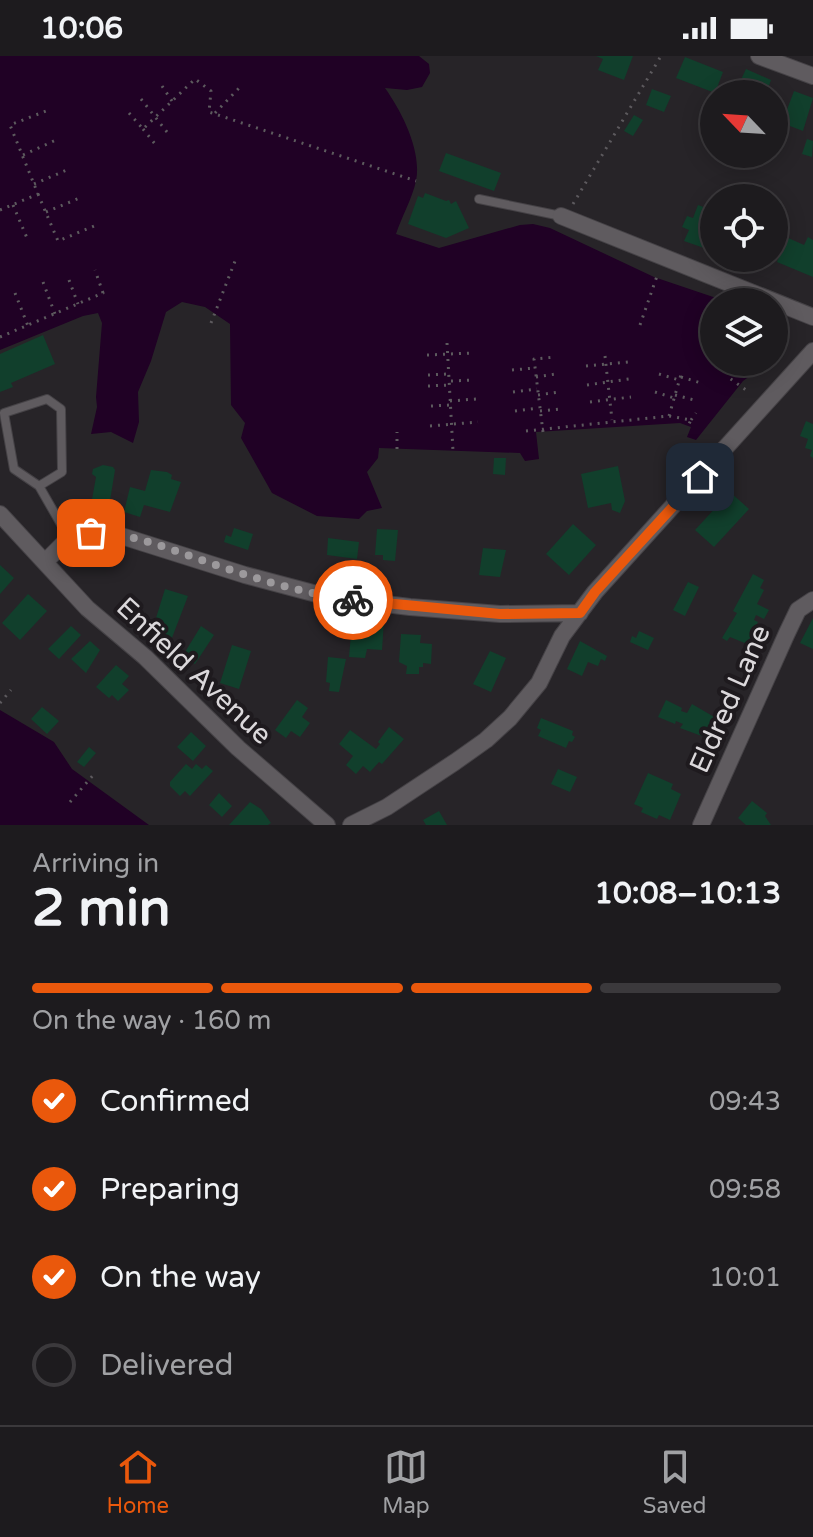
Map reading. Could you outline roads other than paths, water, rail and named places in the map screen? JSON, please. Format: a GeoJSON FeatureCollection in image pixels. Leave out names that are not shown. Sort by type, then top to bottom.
{"type":"FeatureCollection","features":[{"type":"Feature","properties":{"kind":"street"},"geometry":{"type":"LineString","coordinates":[[759,56],[813,76]]}},
{"type":"Feature","properties":{"kind":"street"},"geometry":{"type":"LineString","coordinates":[[563,216],[813,317]]}},
{"type":"Feature","properties":{"kind":"street"},"geometry":{"type":"LineString","coordinates":[[351,825],[387,807],[496,732],[539,683],[562,636],[595,592],[813,351]]}},
{"type":"Feature","properties":{"kind":"street","name":"Enfield Avenue"},"geometry":{"type":"LineString","coordinates":[[0,514],[87,608],[145,657],[238,748],[327,825]]}},
{"type":"Feature","properties":{"kind":"street"},"geometry":{"type":"LineString","coordinates":[[46,561],[70,540],[91,533],[112,533],[245,575],[328,597],[500,614],[580,613]]}},
{"type":"Feature","properties":{"kind":"street","name":"Eldred Lane"},"geometry":{"type":"LineString","coordinates":[[701,825],[798,610],[813,600]]}},
{"type":"Feature","properties":{"kind":"lane"},"geometry":{"type":"LineString","coordinates":[[479,199],[563,216]]}},
{"type":"Feature","properties":{"kind":"lane"},"geometry":{"type":"LineString","coordinates":[[39,486],[62,472],[61,409],[47,399],[4,413],[14,469],[39,486],[70,540]]}}]}
